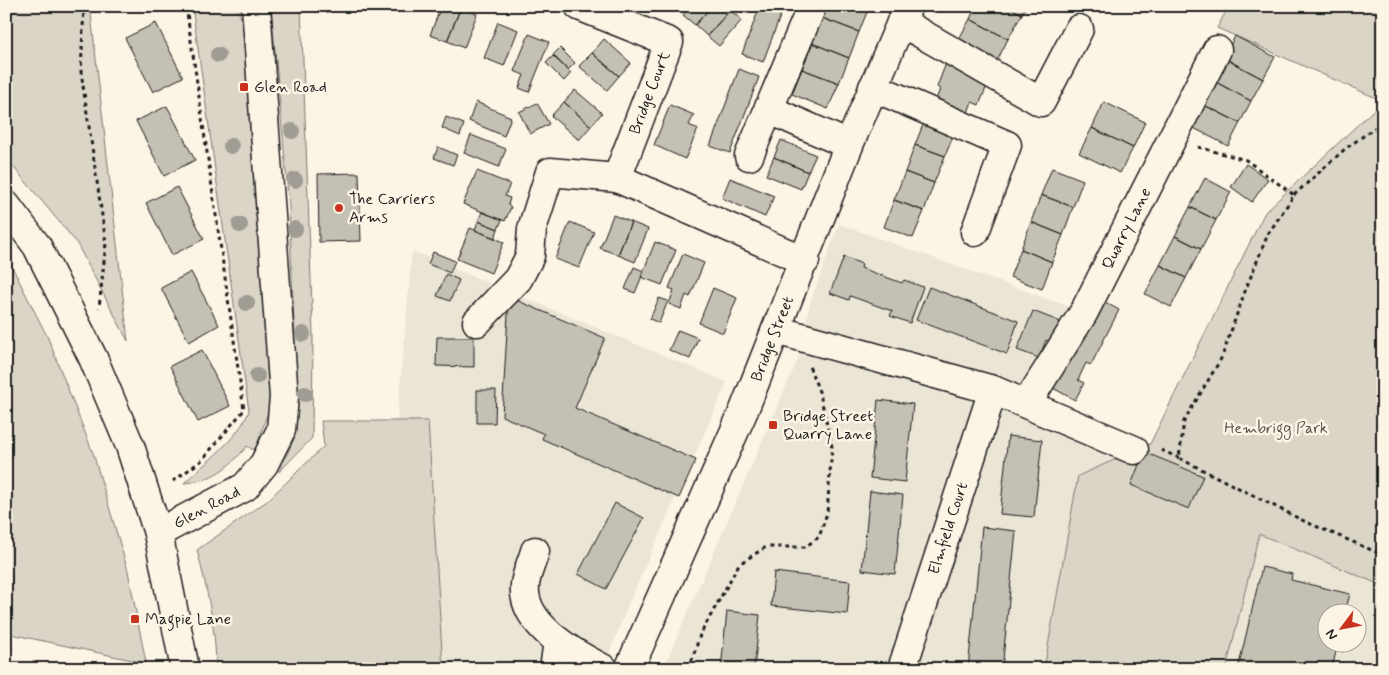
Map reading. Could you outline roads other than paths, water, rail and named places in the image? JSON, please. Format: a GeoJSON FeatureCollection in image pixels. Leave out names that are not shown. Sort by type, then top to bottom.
{"type":"FeatureCollection","features":[{"type":"Feature","properties":{"kind":"street","name":"Glen Road"},"geometry":{"type":"LineString","coordinates":[[158,533],[245,487],[264,464],[281,430],[284,397],[256,6]]}},
{"type":"Feature","properties":{"kind":"street","name":"Bridge Court"},"geometry":{"type":"LineString","coordinates":[[579,6],[669,42],[617,178]]}},
{"type":"Feature","properties":{"kind":"street"},"geometry":{"type":"LineString","coordinates":[[749,156],[812,6]]}},
{"type":"Feature","properties":{"kind":"street"},"geometry":{"type":"LineString","coordinates":[[904,14],[1041,102],[1079,29]]}},
{"type":"Feature","properties":{"kind":"street","name":"Bridge Street"},"geometry":{"type":"LineString","coordinates":[[629,669],[744,410],[787,333],[804,260],[849,145],[904,14]]}},
{"type":"Feature","properties":{"kind":"street","name":"Quarry Lane"},"geometry":{"type":"LineString","coordinates":[[1027,403],[1084,312],[1173,140],[1217,50]]}},
{"type":"Feature","properties":{"kind":"street"},"geometry":{"type":"LineString","coordinates":[[873,87],[1006,145],[975,232]]}},
{"type":"Feature","properties":{"kind":"street"},"geometry":{"type":"LineString","coordinates":[[768,110],[849,145]]}},
{"type":"Feature","properties":{"kind":"street"},"geometry":{"type":"LineString","coordinates":[[477,322],[518,279],[530,256],[532,229],[550,172],[617,178],[804,260]]}},
{"type":"Feature","properties":{"kind":"street"},"geometry":{"type":"LineString","coordinates":[[6,205],[37,246],[93,358],[130,446],[158,533],[185,669]]}},
{"type":"Feature","properties":{"kind":"street"},"geometry":{"type":"LineString","coordinates":[[787,333],[993,390],[1134,450]]}},
{"type":"Feature","properties":{"kind":"street","name":"Elmfield Court"},"geometry":{"type":"LineString","coordinates":[[902,669],[993,390]]}},
{"type":"Feature","properties":{"kind":"street"},"geometry":{"type":"LineString","coordinates":[[535,551],[525,584],[525,597],[539,624],[558,642],[604,669]]}},
{"type":"Feature","properties":{"kind":"street"},"geometry":{"type":"LineString","coordinates":[[554,669],[558,642]]}},
{"type":"Feature","properties":{"kind":"place","name":"Glen Road"},"geometry":{"type":"Point","coordinates":[244,87]}},
{"type":"Feature","properties":{"kind":"place","name":"The Carriers Arms"},"geometry":{"type":"Point","coordinates":[339,208]}},
{"type":"Feature","properties":{"kind":"place","name":"Bridge Street Quarry Lane"},"geometry":{"type":"Point","coordinates":[773,425]}},
{"type":"Feature","properties":{"kind":"place","name":"Magpie Lane"},"geometry":{"type":"Point","coordinates":[135,619]}},
{"type":"Feature","properties":{"kind":"park label","name":"Hembrigg Park"},"geometry":{"type":"Point","coordinates":[1276,428]}}]}
